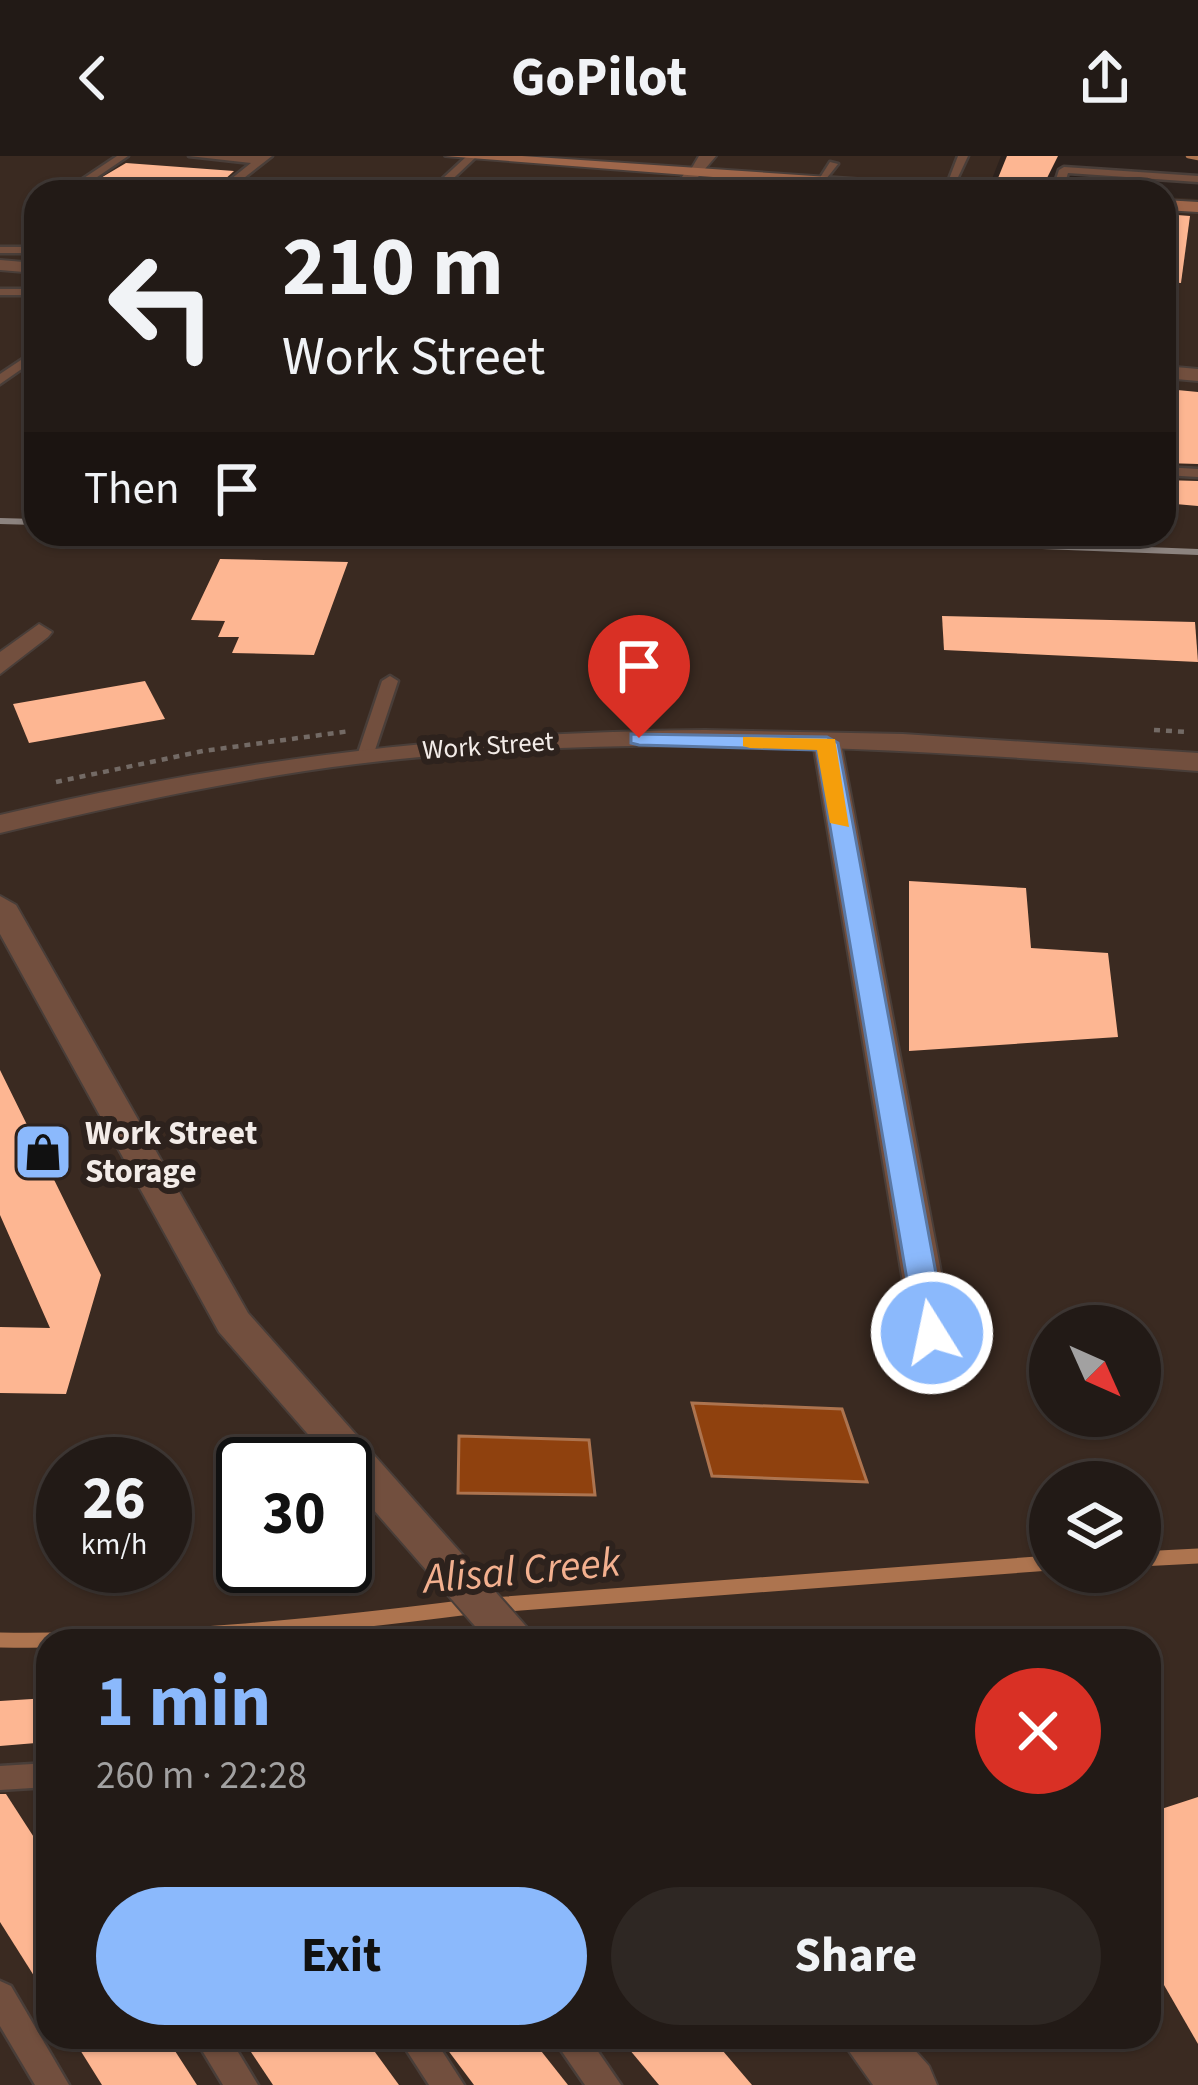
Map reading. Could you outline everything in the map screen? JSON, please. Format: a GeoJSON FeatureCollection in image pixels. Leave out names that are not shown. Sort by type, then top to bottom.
{"type":"FeatureCollection","features":[{"type":"Feature","properties":{"kind":"main road"},"geometry":{"type":"LineString","coordinates":[[453,156],[791,180]]}},
{"type":"Feature","properties":{"kind":"street"},"geometry":{"type":"LineString","coordinates":[[688,180],[708,156]]}},
{"type":"Feature","properties":{"kind":"street"},"geometry":{"type":"LineString","coordinates":[[0,666],[39,632]]}},
{"type":"Feature","properties":{"kind":"street","name":"Work Street"},"geometry":{"type":"LineString","coordinates":[[0,824],[212,778],[364,756],[639,738],[1039,749],[1198,762]]}},
{"type":"Feature","properties":{"kind":"street"},"geometry":{"type":"LineString","coordinates":[[827,743],[940,1378]]}},
{"type":"Feature","properties":{"kind":"street"},"geometry":{"type":"LineString","coordinates":[[0,904],[233,1322],[505,1629]]}},
{"type":"Feature","properties":{"kind":"street"},"geometry":{"type":"LineString","coordinates":[[878,2049],[909,2085]]}},
{"type":"Feature","properties":{"kind":"lane"},"geometry":{"type":"LineString","coordinates":[[87,180],[123,156]]}},
{"type":"Feature","properties":{"kind":"lane"},"geometry":{"type":"LineString","coordinates":[[194,156],[263,159]]}},
{"type":"Feature","properties":{"kind":"lane"},"geometry":{"type":"LineString","coordinates":[[967,156],[981,157]]}},
{"type":"Feature","properties":{"kind":"lane"},"geometry":{"type":"LineString","coordinates":[[446,180],[471,157]]}},
{"type":"Feature","properties":{"kind":"lane"},"geometry":{"type":"LineString","coordinates":[[236,180],[263,159]]}},
{"type":"Feature","properties":{"kind":"lane"},"geometry":{"type":"LineString","coordinates":[[821,180],[833,164]]}},
{"type":"Feature","properties":{"kind":"lane"},"geometry":{"type":"LineString","coordinates":[[1061,180],[1064,170],[1198,179]]}},
{"type":"Feature","properties":{"kind":"lane"},"geometry":{"type":"LineString","coordinates":[[364,756],[390,681]]}},
{"type":"Feature","properties":{"kind":"lane"},"geometry":{"type":"LineString","coordinates":[[0,1778],[36,1780]]}},
{"type":"Feature","properties":{"kind":"lane"},"geometry":{"type":"LineString","coordinates":[[0,1996],[53,2085]]}},
{"type":"Feature","properties":{"kind":"lane"},"geometry":{"type":"LineString","coordinates":[[218,2049],[242,2085]]}},
{"type":"Feature","properties":{"kind":"lane"},"geometry":{"type":"LineString","coordinates":[[422,2049],[448,2085]]}},
{"type":"Feature","properties":{"kind":"lane"},"geometry":{"type":"LineString","coordinates":[[577,2049],[605,2085]]}},
{"type":"Feature","properties":{"kind":"shaded area"},"geometry":{"type":"Polygon","coordinates":[[[0,156],[1001,156],[992,180],[24,180],[24,546],[1176,546],[1176,198],[1198,199],[1198,2085],[0,2085],[0,156]]]}},
{"type":"Feature","properties":{"kind":"shaded area"},"geometry":{"type":"Polygon","coordinates":[[[692,1403],[842,1409],[867,1482],[712,1476],[692,1403]]]}},
{"type":"Feature","properties":{"kind":"shaded area"},"geometry":{"type":"Polygon","coordinates":[[[459,1436],[589,1440],[595,1495],[458,1493],[459,1436]]]}},
{"type":"Feature","properties":{"kind":"building"},"geometry":{"type":"Polygon","coordinates":[[[1007,156],[1058,156],[1046,180],[997,180],[1007,156]]]}},
{"type":"Feature","properties":{"kind":"building"},"geometry":{"type":"Polygon","coordinates":[[[126,163],[234,171],[224,180],[97,180],[126,163]]]}},
{"type":"Feature","properties":{"kind":"building"},"geometry":{"type":"Polygon","coordinates":[[[1176,215],[1190,216],[1181,283],[1176,283],[1176,215]]]}},
{"type":"Feature","properties":{"kind":"building"},"geometry":{"type":"Polygon","coordinates":[[[1176,390],[1198,392],[1198,464],[1176,463],[1176,390]]]}},
{"type":"Feature","properties":{"kind":"building"},"geometry":{"type":"Polygon","coordinates":[[[1176,480],[1198,481],[1198,506],[1176,504],[1176,480]]]}},
{"type":"Feature","properties":{"kind":"building"},"geometry":{"type":"Polygon","coordinates":[[[220,559],[348,562],[314,655],[232,653],[239,637],[218,637],[225,621],[191,620],[220,559]]]}},
{"type":"Feature","properties":{"kind":"building"},"geometry":{"type":"Polygon","coordinates":[[[942,616],[1195,622],[1198,662],[944,650],[942,616]]]}},
{"type":"Feature","properties":{"kind":"building"},"geometry":{"type":"Polygon","coordinates":[[[145,681],[165,719],[29,743],[13,704],[145,681]]]}},
{"type":"Feature","properties":{"kind":"building"},"geometry":{"type":"Polygon","coordinates":[[[909,881],[1026,888],[1031,948],[1108,953],[1118,1037],[909,1051],[909,881]]]}},
{"type":"Feature","properties":{"kind":"building"},"geometry":{"type":"Polygon","coordinates":[[[0,1070],[101,1275],[66,1394],[0,1393],[0,1327],[50,1328],[0,1215],[0,1070]]]}},
{"type":"Feature","properties":{"kind":"building"},"geometry":{"type":"Polygon","coordinates":[[[36,1699],[36,1743],[0,1746],[0,1701],[36,1699]]]}},
{"type":"Feature","properties":{"kind":"building"},"geometry":{"type":"Polygon","coordinates":[[[0,1794],[6,1794],[36,1840],[36,1979],[0,1922],[0,1794]]]}},
{"type":"Feature","properties":{"kind":"building"},"geometry":{"type":"Polygon","coordinates":[[[1198,1797],[1198,2044],[1161,1980],[1161,1809],[1198,1797]]]}},
{"type":"Feature","properties":{"kind":"building"},"geometry":{"type":"Polygon","coordinates":[[[80,2049],[174,2049],[197,2085],[102,2085],[80,2049]]]}},
{"type":"Feature","properties":{"kind":"building"},"geometry":{"type":"Polygon","coordinates":[[[249,2049],[373,2049],[399,2085],[273,2085],[249,2049]]]}},
{"type":"Feature","properties":{"kind":"building"},"geometry":{"type":"Polygon","coordinates":[[[447,2049],[540,2049],[568,2085],[474,2085],[447,2049]]]}},
{"type":"Feature","properties":{"kind":"building"},"geometry":{"type":"Polygon","coordinates":[[[629,2049],[721,2049],[752,2085],[659,2085],[629,2049]]]}},
{"type":"Feature","properties":{"kind":"waterway"},"geometry":{"type":"LineString","coordinates":[[1188,156],[1198,158]]}},
{"type":"Feature","properties":{"kind":"waterway","name":"Alisal Creek"},"geometry":{"type":"LineString","coordinates":[[1161,1558],[1198,1556]]}},
{"type":"Feature","properties":{"kind":"waterway","name":"Alisal Creek"},"geometry":{"type":"LineString","coordinates":[[493,1605],[1029,1565]]}},
{"type":"Feature","properties":{"kind":"waterway","name":"Alisal Creek"},"geometry":{"type":"LineString","coordinates":[[267,1629],[469,1607]]}},
{"type":"Feature","properties":{"kind":"waterway","name":"Alisal Creek"},"geometry":{"type":"LineString","coordinates":[[0,1640],[36,1639]]}},
{"type":"Feature","properties":{"kind":"railway"},"geometry":{"type":"LineString","coordinates":[[0,521],[24,522]]}},
{"type":"Feature","properties":{"kind":"railway"},"geometry":{"type":"LineString","coordinates":[[1040,546],[1198,552]]}},
{"type":"Feature","properties":{"kind":"slow traffic"},"geometry":{"type":"LineString","coordinates":[[750,741],[827,743],[841,823]]}},
{"type":"Feature","properties":{"kind":"place","name":"Work Street Storage"},"geometry":{"type":"Point","coordinates":[43,1152]}},
{"type":"Feature","properties":{"kind":"route"},"geometry":{"type":"LineString","coordinates":[[639,738],[827,743],[932,1333]]}}]}
